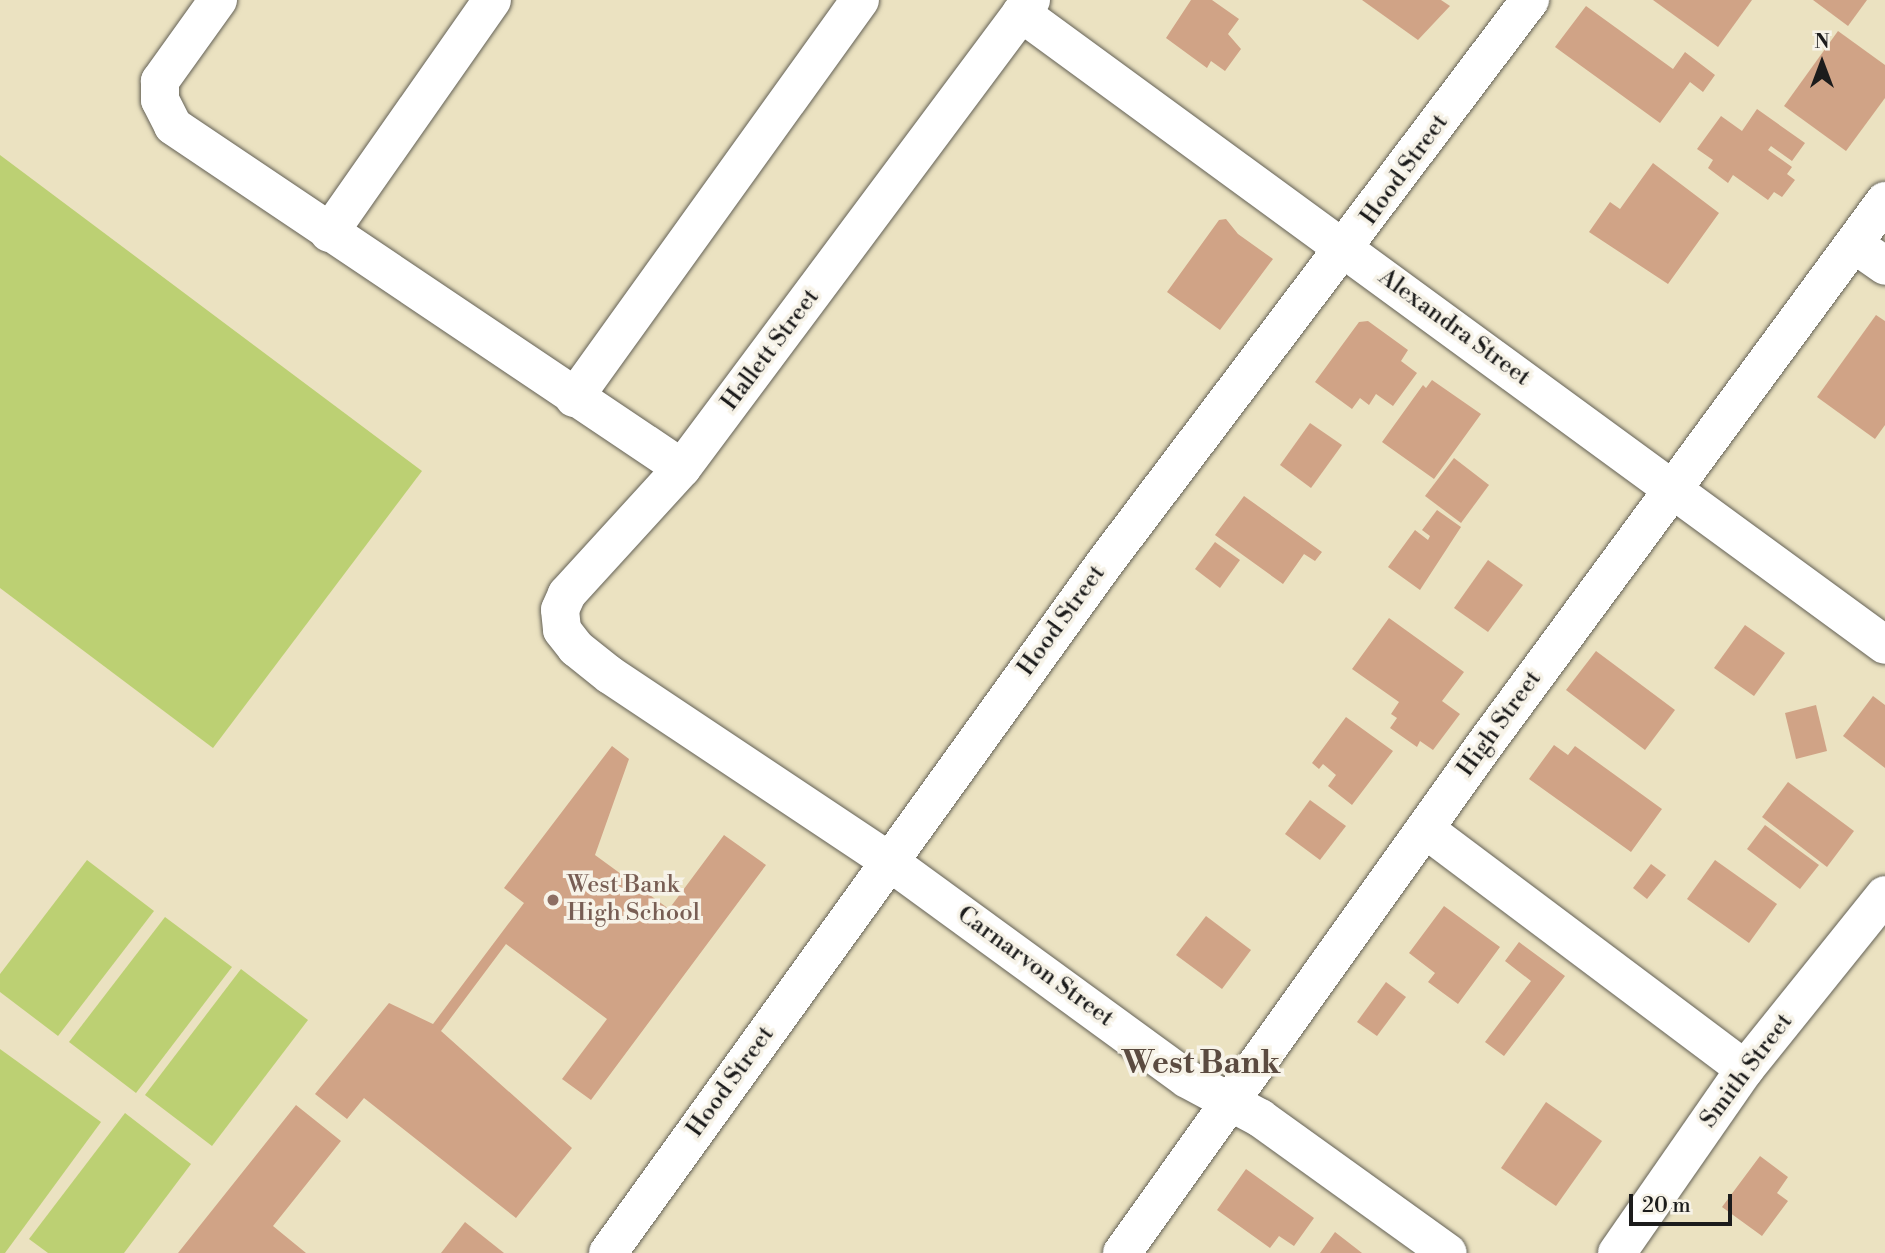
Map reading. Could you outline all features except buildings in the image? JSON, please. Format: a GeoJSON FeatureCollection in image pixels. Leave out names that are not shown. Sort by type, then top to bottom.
{"type":"FeatureCollection","features":[{"type":"Feature","properties":{"kind":"street"},"geometry":{"type":"LineString","coordinates":[[218,0],[160,81],[166,114],[183,134],[682,468]]}},
{"type":"Feature","properties":{"kind":"street"},"geometry":{"type":"LineString","coordinates":[[329,233],[492,0]]}},
{"type":"Feature","properties":{"kind":"street"},"geometry":{"type":"LineString","coordinates":[[574,398],[860,0]]}},
{"type":"Feature","properties":{"kind":"street","name":"Hood Street"},"geometry":{"type":"LineString","coordinates":[[608,1253],[887,860],[1104,564],[1346,249],[1530,0]]}},
{"type":"Feature","properties":{"kind":"street","name":"Alexandra Street"},"geometry":{"type":"LineString","coordinates":[[1026,6],[1346,249],[1885,645]]}},
{"type":"Feature","properties":{"kind":"street","name":"Hallett Street"},"geometry":{"type":"LineString","coordinates":[[621,682],[569,642],[560,625],[562,604],[585,572],[682,468],[1026,6]]}},
{"type":"Feature","properties":{"kind":"street","name":"High Street"},"geometry":{"type":"LineString","coordinates":[[1122,1253],[1425,828],[1885,201]]}},
{"type":"Feature","properties":{"kind":"street"},"geometry":{"type":"LineString","coordinates":[[1854,244],[1885,266]]}},
{"type":"Feature","properties":{"kind":"street","name":"Carnarvon Street"},"geometry":{"type":"LineString","coordinates":[[621,682],[887,860],[1187,1079],[1230,1105],[1260,1118],[1448,1253]]}},
{"type":"Feature","properties":{"kind":"street"},"geometry":{"type":"LineString","coordinates":[[1425,828],[1745,1069]]}},
{"type":"Feature","properties":{"kind":"street","name":"Smith Street"},"geometry":{"type":"LineString","coordinates":[[1617,1253],[1745,1069],[1885,895]]}},
{"type":"Feature","properties":{"kind":"green space"},"geometry":{"type":"Polygon","coordinates":[[[0,155],[422,471],[213,748],[0,588],[0,155]]]}},
{"type":"Feature","properties":{"kind":"green space"},"geometry":{"type":"Polygon","coordinates":[[[87,860],[154,911],[58,1036],[0,992],[0,974],[87,860]]]}},
{"type":"Feature","properties":{"kind":"green space"},"geometry":{"type":"Polygon","coordinates":[[[165,917],[232,967],[136,1093],[69,1042],[165,917]]]}},
{"type":"Feature","properties":{"kind":"green space"},"geometry":{"type":"Polygon","coordinates":[[[241,969],[308,1020],[212,1146],[145,1095],[241,969]]]}},
{"type":"Feature","properties":{"kind":"green space"},"geometry":{"type":"Polygon","coordinates":[[[0,1049],[101,1122],[5,1253],[0,1253],[0,1049]]]}},
{"type":"Feature","properties":{"kind":"green space"},"geometry":{"type":"Polygon","coordinates":[[[125,1113],[191,1164],[124,1253],[48,1253],[29,1239],[125,1113]]]}},
{"type":"Feature","properties":{"kind":"place","name":"West Bank High School"},"geometry":{"type":"Point","coordinates":[553,900]}},
{"type":"Feature","properties":{"kind":"district","name":"West Bank"},"geometry":{"type":"Point","coordinates":[1201,1063]}}]}
